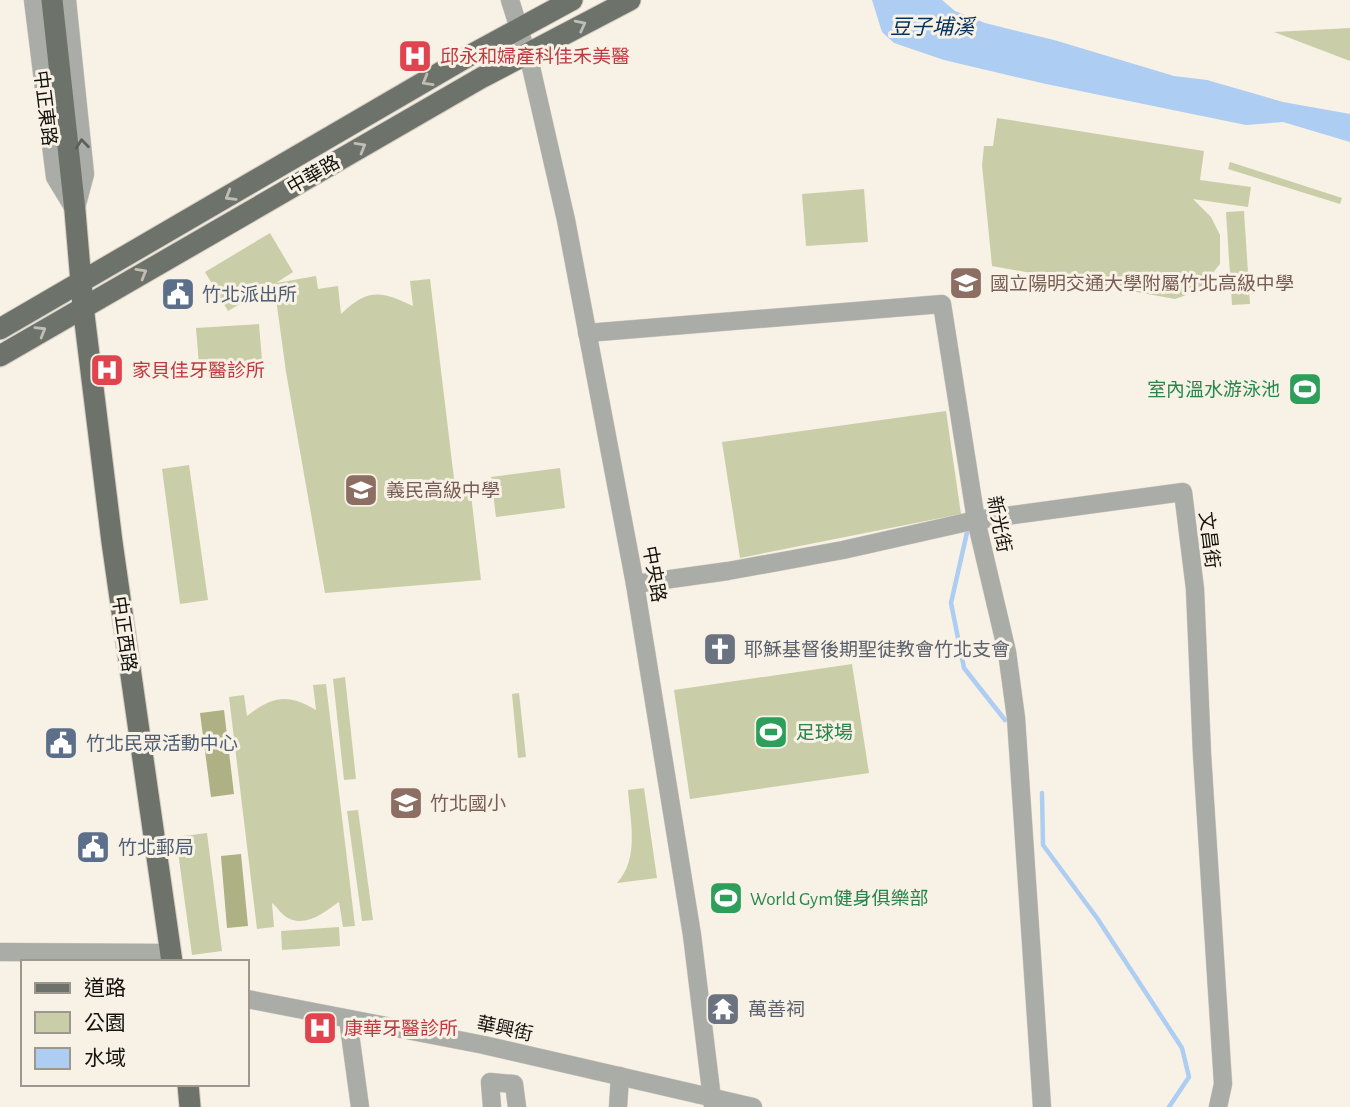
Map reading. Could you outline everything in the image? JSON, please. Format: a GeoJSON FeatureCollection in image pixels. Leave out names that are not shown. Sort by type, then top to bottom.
{"type":"FeatureCollection","features":[{"type":"Feature","properties":{"kind":"main road"},"geometry":{"type":"LineString","coordinates":[[51,0],[75,211]]}},
{"type":"Feature","properties":{"kind":"main road","name":"中華路"},"geometry":{"type":"LineString","coordinates":[[0,330],[518,28],[572,0]]}},
{"type":"Feature","properties":{"kind":"main road","name":"中華路"},"geometry":{"type":"LineString","coordinates":[[0,356],[527,53],[631,0]]}},
{"type":"Feature","properties":{"kind":"main road","name":"中正東路"},"geometry":{"type":"LineString","coordinates":[[75,211],[81,284]]}},
{"type":"Feature","properties":{"kind":"main road","name":"中正西路"},"geometry":{"type":"LineString","coordinates":[[81,284],[136,724],[171,958]]}},
{"type":"Feature","properties":{"kind":"main road"},"geometry":{"type":"LineString","coordinates":[[187,1086],[190,1107]]}},
{"type":"Feature","properties":{"kind":"street","name":"中正東路"},"geometry":{"type":"LineString","coordinates":[[33,0],[55,177],[75,211]]}},
{"type":"Feature","properties":{"kind":"street","name":"中正東路"},"geometry":{"type":"LineString","coordinates":[[67,0],[85,174],[75,211]]}},
{"type":"Feature","properties":{"kind":"street","name":"中央路"},"geometry":{"type":"LineString","coordinates":[[510,0],[527,53],[566,220],[635,584],[678,841],[713,1103]]}},
{"type":"Feature","properties":{"kind":"street","name":"新光街"},"geometry":{"type":"LineString","coordinates":[[587,333],[942,304],[976,520],[1007,652],[1016,718],[1042,1107]]}},
{"type":"Feature","properties":{"kind":"street","name":"文昌街"},"geometry":{"type":"LineString","coordinates":[[635,584],[728,571],[843,550],[976,520],[1183,492],[1195,589],[1202,754],[1223,1084],[1218,1107]]}},
{"type":"Feature","properties":{"kind":"street"},"geometry":{"type":"LineString","coordinates":[[0,952],[171,958]]}},
{"type":"Feature","properties":{"kind":"street","name":"華興街"},"geometry":{"type":"LineString","coordinates":[[248,999],[505,1050],[620,1076],[713,1103],[753,1107]]}},
{"type":"Feature","properties":{"kind":"street"},"geometry":{"type":"LineString","coordinates":[[348,1019],[360,1107]]}},
{"type":"Feature","properties":{"kind":"street"},"geometry":{"type":"LineString","coordinates":[[502,1083],[505,1050]]}},
{"type":"Feature","properties":{"kind":"street"},"geometry":{"type":"LineString","coordinates":[[618,1107],[620,1076]]}},
{"type":"Feature","properties":{"kind":"street"},"geometry":{"type":"LineString","coordinates":[[492,1107],[490,1082],[514,1084],[517,1107]]}},
{"type":"Feature","properties":{"kind":"green space"},"geometry":{"type":"Polygon","coordinates":[[[1350,28],[1350,61],[1274,32],[1350,28]]]}},
{"type":"Feature","properties":{"kind":"green space"},"geometry":{"type":"Polygon","coordinates":[[[997,118],[1204,151],[1200,180],[1251,187],[1248,207],[1193,199],[1211,217],[1220,235],[1220,264],[1198,291],[1175,299],[992,266],[982,165],[984,146],[993,146],[997,118]]]}},
{"type":"Feature","properties":{"kind":"green space"},"geometry":{"type":"Polygon","coordinates":[[[1230,162],[1342,198],[1340,204],[1228,169],[1230,162]]]}},
{"type":"Feature","properties":{"kind":"green space"},"geometry":{"type":"Polygon","coordinates":[[[864,189],[868,242],[806,246],[802,194],[864,189]]]}},
{"type":"Feature","properties":{"kind":"green space"},"geometry":{"type":"Polygon","coordinates":[[[1244,211],[1250,304],[1232,305],[1226,212],[1244,211]]]}},
{"type":"Feature","properties":{"kind":"green space"},"geometry":{"type":"Polygon","coordinates":[[[270,233],[293,272],[276,283],[316,276],[318,289],[338,286],[341,314],[359,300],[375,295],[392,297],[413,306],[410,281],[430,279],[455,487],[470,486],[481,580],[325,593],[286,372],[274,284],[228,311],[205,272],[270,233]]]}},
{"type":"Feature","properties":{"kind":"green space"},"geometry":{"type":"Polygon","coordinates":[[[259,324],[262,360],[199,365],[196,328],[259,324]]]}},
{"type":"Feature","properties":{"kind":"green space"},"geometry":{"type":"Polygon","coordinates":[[[946,411],[961,514],[740,558],[722,442],[946,411]]]}},
{"type":"Feature","properties":{"kind":"green space"},"geometry":{"type":"Polygon","coordinates":[[[189,465],[208,600],[180,604],[162,469],[189,465]]]}},
{"type":"Feature","properties":{"kind":"green space"},"geometry":{"type":"Polygon","coordinates":[[[560,468],[565,508],[496,517],[491,477],[560,468]]]}},
{"type":"Feature","properties":{"kind":"green space","name":"足球場"},"geometry":{"type":"Polygon","coordinates":[[[852,664],[869,773],[690,799],[674,690],[852,664]]]}},
{"type":"Feature","properties":{"kind":"green space"},"geometry":{"type":"Polygon","coordinates":[[[345,677],[356,779],[344,780],[333,679],[345,677]]]}},
{"type":"Feature","properties":{"kind":"green space"},"geometry":{"type":"Polygon","coordinates":[[[326,684],[355,926],[343,927],[339,902],[315,917],[302,921],[288,918],[272,903],[274,927],[257,929],[229,697],[244,695],[247,716],[264,704],[280,699],[297,701],[316,710],[313,685],[326,684]]]}},
{"type":"Feature","properties":{"kind":"green space"},"geometry":{"type":"Polygon","coordinates":[[[519,693],[526,757],[518,758],[512,694],[519,693]]]}},
{"type":"Feature","properties":{"kind":"green space"},"geometry":{"type":"Polygon","coordinates":[[[224,710],[234,794],[211,797],[200,713],[224,710]]]}},
{"type":"Feature","properties":{"kind":"green space"},"geometry":{"type":"Polygon","coordinates":[[[644,788],[657,878],[617,883],[629,862],[631,851],[628,790],[644,788]]]}},
{"type":"Feature","properties":{"kind":"green space"},"geometry":{"type":"Polygon","coordinates":[[[358,810],[373,920],[362,921],[347,811],[358,810]]]}},
{"type":"Feature","properties":{"kind":"green space"},"geometry":{"type":"Polygon","coordinates":[[[207,833],[222,951],[192,955],[176,837],[207,833]]]}},
{"type":"Feature","properties":{"kind":"green space"},"geometry":{"type":"Polygon","coordinates":[[[241,854],[248,926],[227,928],[221,856],[241,854]]]}},
{"type":"Feature","properties":{"kind":"green space"},"geometry":{"type":"Polygon","coordinates":[[[339,927],[340,946],[282,950],[281,931],[339,927]]]}},
{"type":"Feature","properties":{"kind":"water","name":"豆子埔溪"},"geometry":{"type":"Polygon","coordinates":[[[872,0],[942,0],[955,11],[985,23],[1054,40],[1174,76],[1207,80],[1283,102],[1350,114],[1350,142],[1283,122],[1246,125],[944,60],[894,43],[882,32],[872,0]]]}},
{"type":"Feature","properties":{"kind":"waterway"},"geometry":{"type":"LineString","coordinates":[[968,528],[951,603],[964,668],[1005,720]]}},
{"type":"Feature","properties":{"kind":"waterway"},"geometry":{"type":"LineString","coordinates":[[1042,793],[1043,845],[1097,918],[1182,1048],[1189,1077],[1169,1107]]}},
{"type":"Feature","properties":{"kind":"place","name":"邱永和婦產科佳禾美醫"},"geometry":{"type":"Point","coordinates":[415,56]}},
{"type":"Feature","properties":{"kind":"place","name":"國立陽明交通大學附屬竹北高級中學"},"geometry":{"type":"Point","coordinates":[966,283]}},
{"type":"Feature","properties":{"kind":"place","name":"竹北派出所"},"geometry":{"type":"Point","coordinates":[178,294]}},
{"type":"Feature","properties":{"kind":"place","name":"家貝佳牙醫診所"},"geometry":{"type":"Point","coordinates":[107,370]}},
{"type":"Feature","properties":{"kind":"place","name":"室內溫水游泳池"},"geometry":{"type":"Point","coordinates":[1305,389]}},
{"type":"Feature","properties":{"kind":"place","name":"義民高級中學"},"geometry":{"type":"Point","coordinates":[361,490]}},
{"type":"Feature","properties":{"kind":"place","name":"耶穌基督後期聖徒教會竹北支會"},"geometry":{"type":"Point","coordinates":[720,649]}},
{"type":"Feature","properties":{"kind":"place","name":"足球場"},"geometry":{"type":"Point","coordinates":[771,732]}},
{"type":"Feature","properties":{"kind":"place","name":"竹北民眾活動中心"},"geometry":{"type":"Point","coordinates":[61,743]}},
{"type":"Feature","properties":{"kind":"place","name":"竹北國小"},"geometry":{"type":"Point","coordinates":[406,803]}},
{"type":"Feature","properties":{"kind":"place","name":"竹北郵局"},"geometry":{"type":"Point","coordinates":[93,847]}},
{"type":"Feature","properties":{"kind":"place","name":"World Gym健身俱樂部"},"geometry":{"type":"Point","coordinates":[726,898]}},
{"type":"Feature","properties":{"kind":"place","name":"萬善祠"},"geometry":{"type":"Point","coordinates":[723,1009]}},
{"type":"Feature","properties":{"kind":"place","name":"康華牙醫診所"},"geometry":{"type":"Point","coordinates":[320,1028]}}]}
